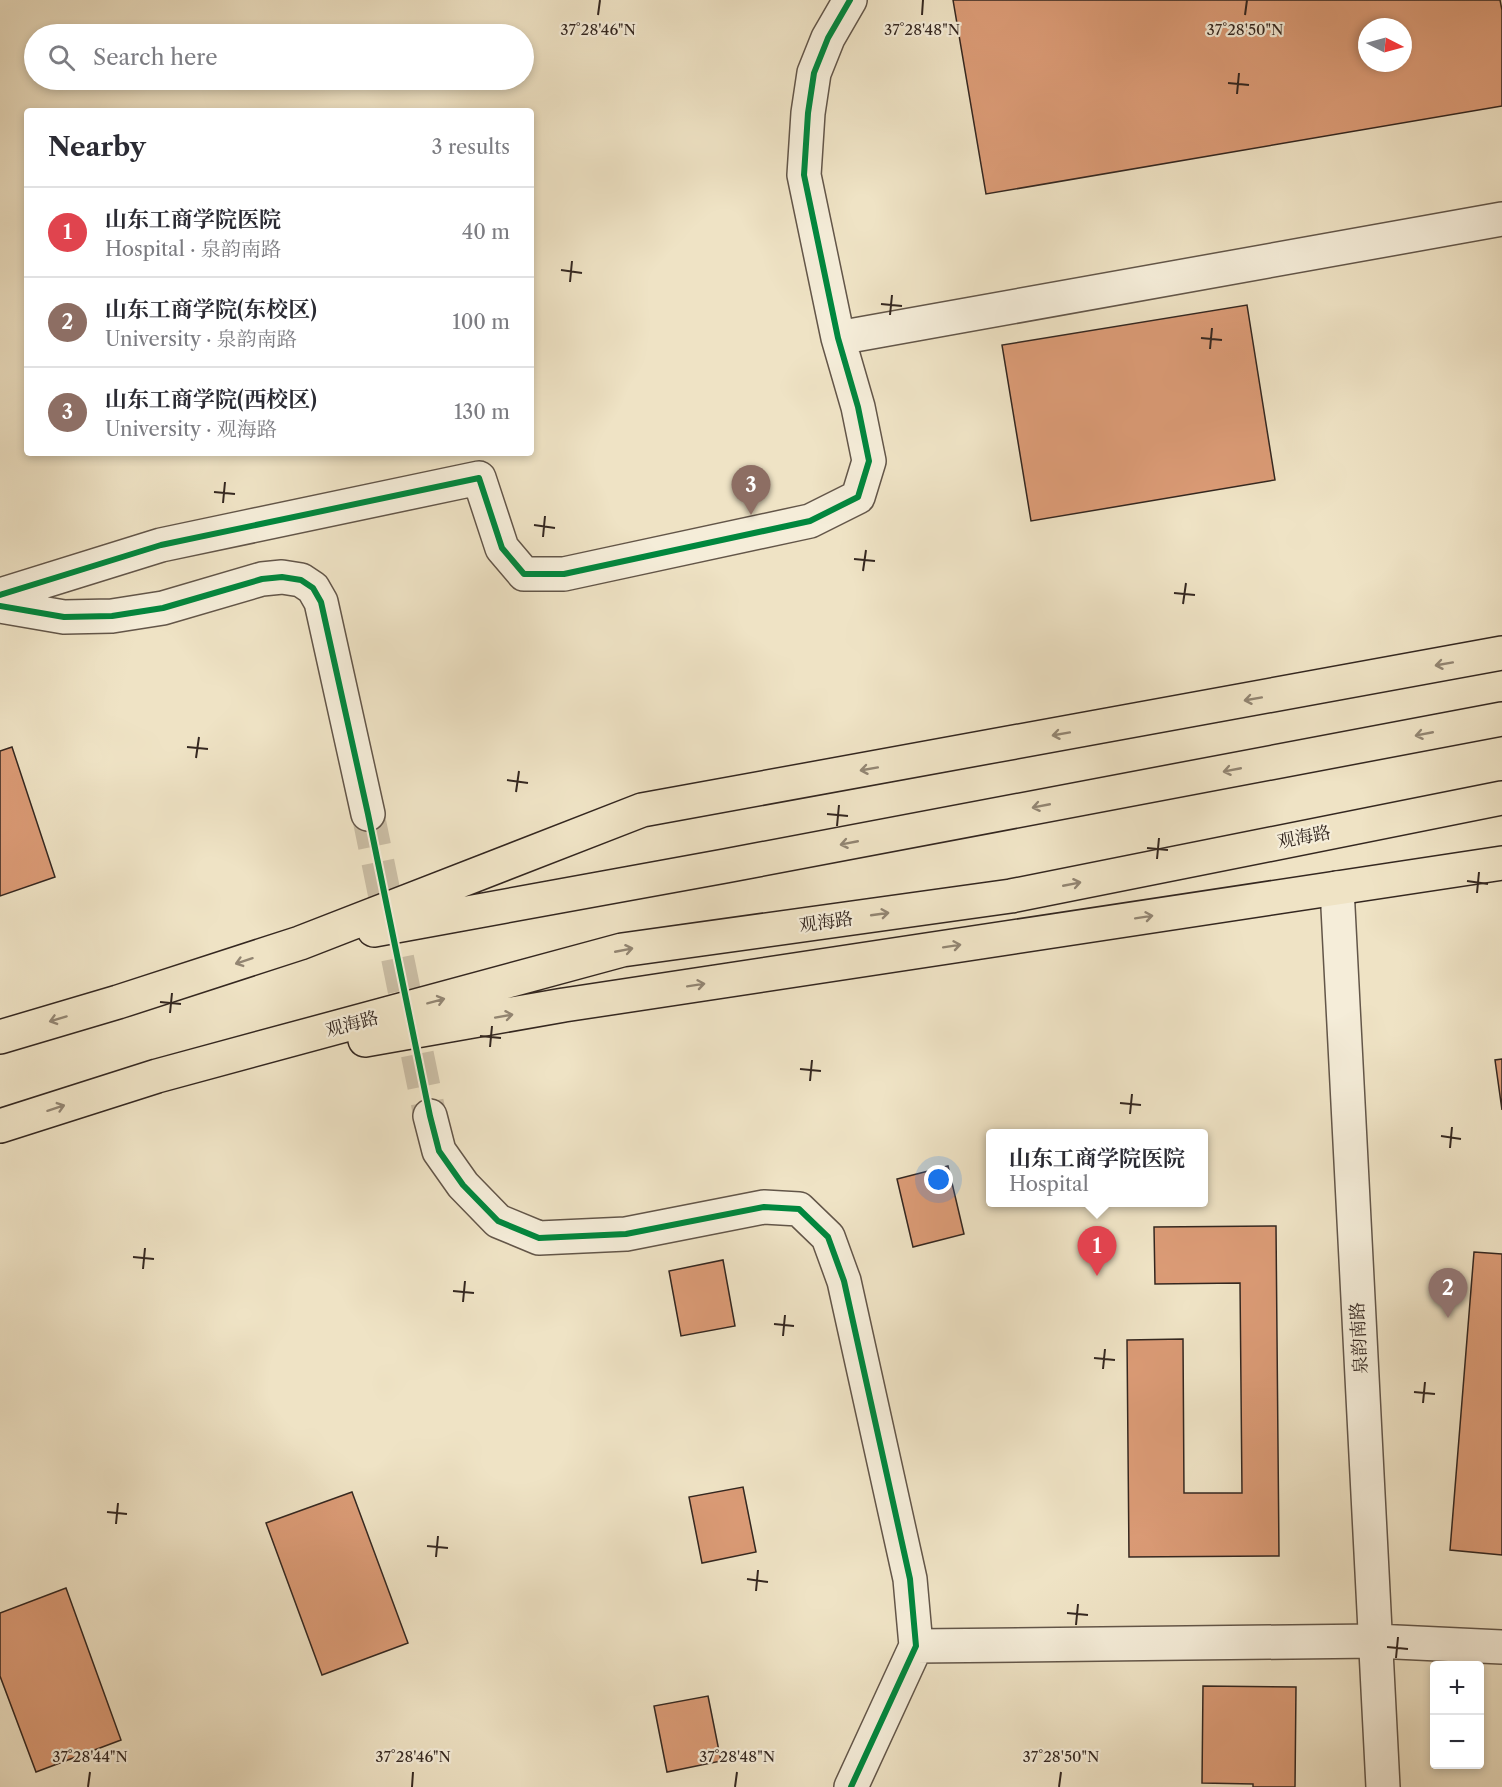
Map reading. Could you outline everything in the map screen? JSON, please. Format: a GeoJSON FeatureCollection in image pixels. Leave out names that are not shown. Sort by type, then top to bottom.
{"type":"FeatureCollection","features":[{"type":"Feature","properties":{"kind":"main road"},"geometry":{"type":"LineString","coordinates":[[0,1037],[118,1002],[300,943],[642,810],[1502,653]]}},
{"type":"Feature","properties":{"kind":"main road"},"geometry":{"type":"LineString","coordinates":[[300,943],[724,866],[1502,719]]}},
{"type":"Feature","properties":{"kind":"main road","name":"观海路"},"geometry":{"type":"LineString","coordinates":[[0,1126],[157,1076],[622,950],[1011,896],[1502,798]]}},
{"type":"Feature","properties":{"kind":"main road","name":"观海路"},"geometry":{"type":"LineString","coordinates":[[157,1076],[564,1005],[1502,863]]}},
{"type":"Feature","properties":{"kind":"street"},"geometry":{"type":"LineString","coordinates":[[0,596],[161,545],[479,478],[502,548],[524,574],[564,574],[810,521],[858,497],[869,461],[858,406],[838,338],[804,175],[808,113],[814,73],[828,38],[850,0]]}},
{"type":"Feature","properties":{"kind":"street"},"geometry":{"type":"LineString","coordinates":[[838,338],[1502,219]]}},
{"type":"Feature","properties":{"kind":"street"},"geometry":{"type":"LineString","coordinates":[[0,606],[64,616],[112,616],[163,608],[262,579],[282,577],[301,580],[313,588],[321,602],[368,814]]}},
{"type":"Feature","properties":{"kind":"street","name":"泉韵南路"},"geometry":{"type":"LineString","coordinates":[[1337,888],[1383,1787]]}},
{"type":"Feature","properties":{"kind":"street"},"geometry":{"type":"LineString","coordinates":[[430,1116],[440,1151],[463,1185],[498,1221],[539,1238],[627,1234],[764,1207],[799,1209],[828,1237],[844,1281],[908,1568],[916,1646],[851,1787]]}},
{"type":"Feature","properties":{"kind":"street"},"geometry":{"type":"LineString","coordinates":[[916,1646],[1375,1641],[1502,1647]]}},
{"type":"Feature","properties":{"kind":"building"},"geometry":{"type":"Polygon","coordinates":[[[953,0],[1500,0],[1502,10],[1502,106],[986,194],[953,0]]]}},
{"type":"Feature","properties":{"kind":"building"},"geometry":{"type":"Polygon","coordinates":[[[1247,305],[1275,480],[1031,521],[1002,345],[1247,305]]]}},
{"type":"Feature","properties":{"kind":"building"},"geometry":{"type":"Polygon","coordinates":[[[12,747],[55,877],[0,896],[0,751],[12,747]]]}},
{"type":"Feature","properties":{"kind":"building"},"geometry":{"type":"Polygon","coordinates":[[[1502,1059],[1502,1110],[1495,1060],[1502,1059]]]}},
{"type":"Feature","properties":{"kind":"building"},"geometry":{"type":"Polygon","coordinates":[[[948,1166],[964,1234],[913,1247],[897,1179],[948,1166]]]}},
{"type":"Feature","properties":{"kind":"building"},"geometry":{"type":"Polygon","coordinates":[[[1276,1226],[1279,1556],[1129,1557],[1127,1340],[1183,1339],[1184,1493],[1242,1493],[1240,1283],[1155,1284],[1154,1227],[1276,1226]]]}},
{"type":"Feature","properties":{"kind":"building"},"geometry":{"type":"Polygon","coordinates":[[[1474,1252],[1502,1254],[1502,1555],[1450,1550],[1474,1252]]]}},
{"type":"Feature","properties":{"kind":"building"},"geometry":{"type":"Polygon","coordinates":[[[723,1260],[735,1326],[681,1336],[669,1271],[723,1260]]]}},
{"type":"Feature","properties":{"kind":"building"},"geometry":{"type":"Polygon","coordinates":[[[743,1487],[756,1552],[702,1563],[689,1497],[743,1487]]]}},
{"type":"Feature","properties":{"kind":"building"},"geometry":{"type":"Polygon","coordinates":[[[352,1492],[408,1643],[322,1675],[266,1523],[352,1492]]]}},
{"type":"Feature","properties":{"kind":"building"},"geometry":{"type":"Polygon","coordinates":[[[66,1588],[121,1740],[36,1772],[0,1676],[0,1613],[66,1588]]]}},
{"type":"Feature","properties":{"kind":"building"},"geometry":{"type":"Polygon","coordinates":[[[1203,1686],[1296,1687],[1295,1787],[1253,1787],[1253,1784],[1202,1783],[1203,1686]]]}},
{"type":"Feature","properties":{"kind":"building"},"geometry":{"type":"Polygon","coordinates":[[[708,1696],[721,1761],[667,1772],[654,1706],[708,1696]]]}},
{"type":"Feature","properties":{"kind":"tunnel"},"geometry":{"type":"LineString","coordinates":[[368,814],[430,1116]]}},
{"type":"Feature","properties":{"kind":"cycle path"},"geometry":{"type":"LineString","coordinates":[[0,595],[161,545],[479,478],[502,548],[524,574],[564,574],[810,521],[858,497],[869,461],[858,407],[838,338],[804,175],[808,113],[814,73],[828,38],[850,0]]}},
{"type":"Feature","properties":{"kind":"cycle path"},"geometry":{"type":"LineString","coordinates":[[0,606],[64,617],[112,616],[163,608],[262,579],[282,577],[301,580],[313,588],[321,602],[368,814],[430,1116],[439,1151],[463,1185],[498,1221],[539,1238],[626,1234],[764,1207],[799,1209],[828,1237],[844,1281],[910,1579],[916,1646],[851,1787]]}},
{"type":"Feature","properties":{"kind":"place","name":"山东工商学院(西校区)"},"geometry":{"type":"Point","coordinates":[751,515]}},
{"type":"Feature","properties":{"kind":"place","name":"山东工商学院医院"},"geometry":{"type":"Point","coordinates":[1097,1276]}},
{"type":"Feature","properties":{"kind":"place","name":"山东工商学院(东校区)"},"geometry":{"type":"Point","coordinates":[1448,1318]}}]}
